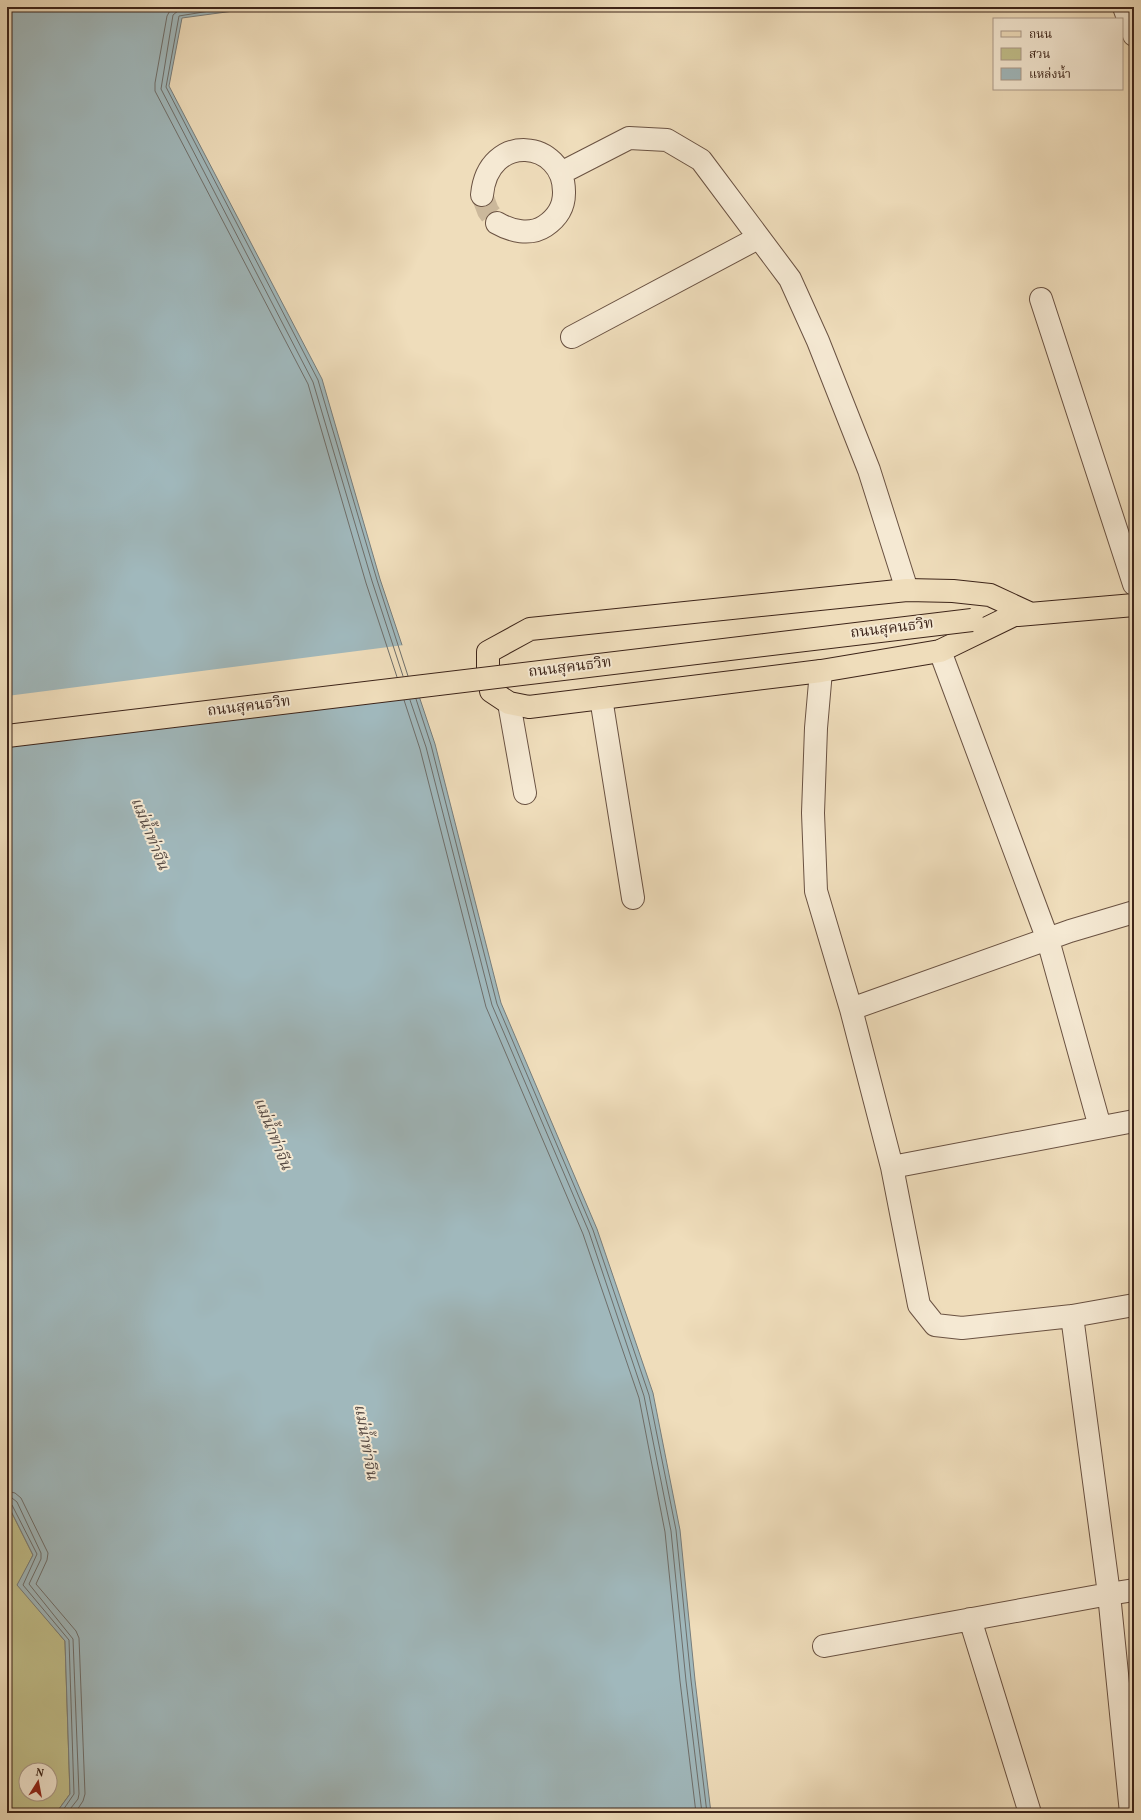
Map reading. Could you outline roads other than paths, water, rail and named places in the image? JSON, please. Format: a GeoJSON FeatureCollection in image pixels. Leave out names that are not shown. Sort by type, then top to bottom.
{"type":"FeatureCollection","features":[{"type":"Feature","properties":{"kind":"main road"},"geometry":{"type":"LineString","coordinates":[[907,590],[953,591],[990,595],[1022,615],[940,651],[821,671],[529,707],[509,703],[491,691],[488,669],[488,652],[510,639],[530,630],[907,590]]}},
{"type":"Feature","properties":{"kind":"main road","name":"ถนนสุคนธวิท"},"geometry":{"type":"LineString","coordinates":[[7,736],[972,620],[1134,605]]}},
{"type":"Feature","properties":{"kind":"street"},"geometry":{"type":"LineString","coordinates":[[1124,7],[1134,35]]}},
{"type":"Feature","properties":{"kind":"street"},"geometry":{"type":"LineString","coordinates":[[561,174],[629,138],[667,140],[701,160],[790,279],[818,341],[869,470],[907,590]]}},
{"type":"Feature","properties":{"kind":"street"},"geometry":{"type":"LineString","coordinates":[[482,195],[484,181],[492,164],[503,156],[514,151],[528,150],[542,154],[552,162],[561,174],[564,186],[564,200],[553,220],[541,228],[522,232],[508,230],[497,222]]}},
{"type":"Feature","properties":{"kind":"street"},"geometry":{"type":"LineString","coordinates":[[572,337],[758,238]]}},
{"type":"Feature","properties":{"kind":"street"},"geometry":{"type":"LineString","coordinates":[[1041,299],[1134,584]]}},
{"type":"Feature","properties":{"kind":"street"},"geometry":{"type":"LineString","coordinates":[[940,651],[1048,940],[1100,1127]]}},
{"type":"Feature","properties":{"kind":"street"},"geometry":{"type":"LineString","coordinates":[[821,671],[816,728],[813,813],[816,891],[851,1009],[892,1167],[919,1305],[935,1325],[962,1328],[1072,1316],[1134,1305]]}},
{"type":"Feature","properties":{"kind":"street"},"geometry":{"type":"LineString","coordinates":[[601,698],[633,898]]}},
{"type":"Feature","properties":{"kind":"street"},"geometry":{"type":"LineString","coordinates":[[509,703],[525,793]]}},
{"type":"Feature","properties":{"kind":"street"},"geometry":{"type":"LineString","coordinates":[[851,1009],[1070,931],[1134,912]]}},
{"type":"Feature","properties":{"kind":"street"},"geometry":{"type":"LineString","coordinates":[[892,1167],[1134,1121]]}},
{"type":"Feature","properties":{"kind":"street"},"geometry":{"type":"LineString","coordinates":[[1072,1316],[1109,1594],[1131,1813]]}},
{"type":"Feature","properties":{"kind":"street"},"geometry":{"type":"LineString","coordinates":[[824,1646],[1134,1590]]}},
{"type":"Feature","properties":{"kind":"street"},"geometry":{"type":"LineString","coordinates":[[970,1619],[1030,1813]]}},
{"type":"Feature","properties":{"kind":"water","name":"แม่น้ำท่าจีน"},"geometry":{"type":"Polygon","coordinates":[[[7,7],[263,7],[182,18],[169,86],[322,379],[380,579],[435,744],[501,1003],[597,1229],[653,1393],[680,1530],[695,1680],[711,1813],[56,1813],[70,1794],[65,1641],[17,1585],[33,1555],[7,1503],[7,7]]]}},
{"type":"Feature","properties":{"kind":"tunnel"},"geometry":{"type":"LineString","coordinates":[[482,195],[488,211],[497,223]]}}]}
